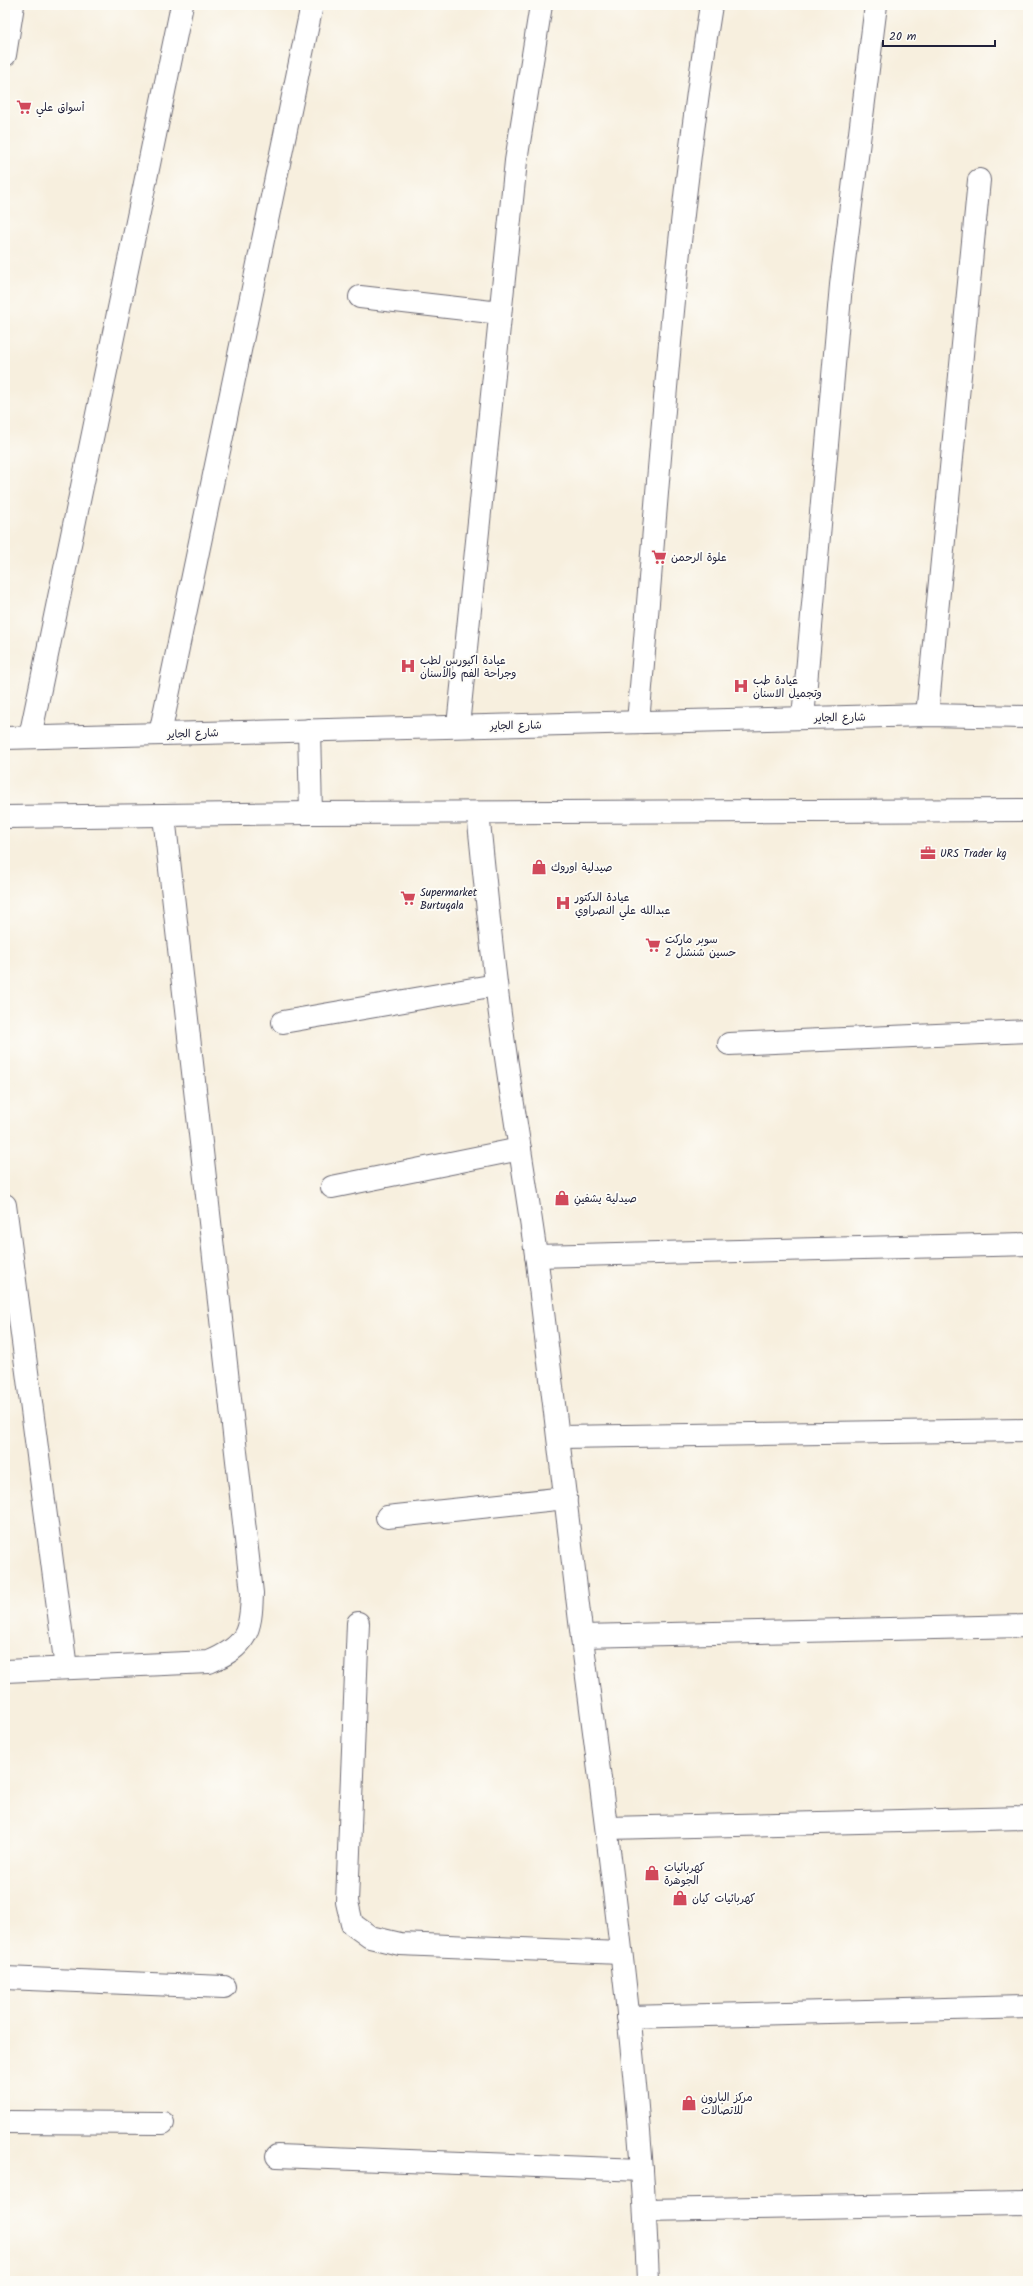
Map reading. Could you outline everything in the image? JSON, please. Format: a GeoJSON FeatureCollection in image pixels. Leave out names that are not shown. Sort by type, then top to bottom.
{"type":"FeatureCollection","features":[{"type":"Feature","properties":{"kind":"street"},"geometry":{"type":"LineString","coordinates":[[5,55],[13,5]]}},
{"type":"Feature","properties":{"kind":"street"},"geometry":{"type":"LineString","coordinates":[[30,737],[182,5]]}},
{"type":"Feature","properties":{"kind":"street"},"geometry":{"type":"LineString","coordinates":[[160,734],[312,5]]}},
{"type":"Feature","properties":{"kind":"street"},"geometry":{"type":"LineString","coordinates":[[458,726],[516,160],[541,5]]}},
{"type":"Feature","properties":{"kind":"street"},"geometry":{"type":"LineString","coordinates":[[638,722],[677,277],[701,70],[711,5]]}},
{"type":"Feature","properties":{"kind":"street"},"geometry":{"type":"LineString","coordinates":[[803,718],[841,285],[876,5]]}},
{"type":"Feature","properties":{"kind":"street"},"geometry":{"type":"LineString","coordinates":[[927,715],[979,180]]}},
{"type":"Feature","properties":{"kind":"street"},"geometry":{"type":"LineString","coordinates":[[360,297],[500,313]]}},
{"type":"Feature","properties":{"kind":"street","name":"شارع الجاير"},"geometry":{"type":"LineString","coordinates":[[5,738],[927,715],[1028,717]]}},
{"type":"Feature","properties":{"kind":"street"},"geometry":{"type":"LineString","coordinates":[[309,730],[311,813]]}},
{"type":"Feature","properties":{"kind":"street"},"geometry":{"type":"LineString","coordinates":[[5,817],[311,813],[1028,810]]}},
{"type":"Feature","properties":{"kind":"street"},"geometry":{"type":"LineString","coordinates":[[478,813],[496,985],[536,1256],[560,1437],[582,1636],[607,1828],[628,2017],[642,2170],[648,2281]]}},
{"type":"Feature","properties":{"kind":"street"},"geometry":{"type":"LineString","coordinates":[[5,1671],[209,1662],[229,1654],[245,1637],[252,1615],[252,1592],[164,816]]}},
{"type":"Feature","properties":{"kind":"street"},"geometry":{"type":"LineString","coordinates":[[283,1022],[496,985]]}},
{"type":"Feature","properties":{"kind":"street"},"geometry":{"type":"LineString","coordinates":[[729,1044],[1028,1031]]}},
{"type":"Feature","properties":{"kind":"street"},"geometry":{"type":"LineString","coordinates":[[332,1187],[520,1149]]}},
{"type":"Feature","properties":{"kind":"street"},"geometry":{"type":"LineString","coordinates":[[5,1205],[66,1668]]}},
{"type":"Feature","properties":{"kind":"street"},"geometry":{"type":"LineString","coordinates":[[536,1256],[1028,1244]]}},
{"type":"Feature","properties":{"kind":"street"},"geometry":{"type":"LineString","coordinates":[[560,1437],[1028,1430]]}},
{"type":"Feature","properties":{"kind":"street"},"geometry":{"type":"LineString","coordinates":[[387,1517],[566,1498]]}},
{"type":"Feature","properties":{"kind":"street"},"geometry":{"type":"LineString","coordinates":[[358,1623],[347,1902],[352,1924],[370,1937],[400,1944],[621,1953]]}},
{"type":"Feature","properties":{"kind":"street"},"geometry":{"type":"LineString","coordinates":[[582,1636],[1028,1626]]}},
{"type":"Feature","properties":{"kind":"street"},"geometry":{"type":"LineString","coordinates":[[607,1828],[1028,1818]]}},
{"type":"Feature","properties":{"kind":"street"},"geometry":{"type":"LineString","coordinates":[[5,1978],[224,1987]]}},
{"type":"Feature","properties":{"kind":"street"},"geometry":{"type":"LineString","coordinates":[[628,2017],[1028,2006]]}},
{"type":"Feature","properties":{"kind":"street"},"geometry":{"type":"LineString","coordinates":[[5,2122],[163,2123]]}},
{"type":"Feature","properties":{"kind":"street"},"geometry":{"type":"LineString","coordinates":[[277,2156],[642,2170]]}},
{"type":"Feature","properties":{"kind":"street"},"geometry":{"type":"LineString","coordinates":[[645,2210],[1028,2203]]}},
{"type":"Feature","properties":{"kind":"place","name":"أسواق علي"},"geometry":{"type":"Point","coordinates":[24,107]}},
{"type":"Feature","properties":{"kind":"place","name":"علوة الرحمن"},"geometry":{"type":"Point","coordinates":[659,557]}},
{"type":"Feature","properties":{"kind":"place","name":"عيادة اكيورس لطب وجراحة الفم والأسنان"},"geometry":{"type":"Point","coordinates":[408,666]}},
{"type":"Feature","properties":{"kind":"place","name":"عيادة طب وتجميل الاسنان"},"geometry":{"type":"Point","coordinates":[741,686]}},
{"type":"Feature","properties":{"kind":"place","name":"URS Trader kg"},"geometry":{"type":"Point","coordinates":[928,853]}},
{"type":"Feature","properties":{"kind":"place","name":"صيدلية اوروك"},"geometry":{"type":"Point","coordinates":[539,867]}},
{"type":"Feature","properties":{"kind":"place","name":"Supermarket Burtuqala"},"geometry":{"type":"Point","coordinates":[408,898]}},
{"type":"Feature","properties":{"kind":"place","name":"عيادة الدكتور عبدالله علي النصراوي"},"geometry":{"type":"Point","coordinates":[563,903]}},
{"type":"Feature","properties":{"kind":"place","name":"سوبر ماركت حسين شنشل 2"},"geometry":{"type":"Point","coordinates":[653,945]}},
{"type":"Feature","properties":{"kind":"place","name":"صيدلية يشفينِ"},"geometry":{"type":"Point","coordinates":[562,1198]}},
{"type":"Feature","properties":{"kind":"place","name":"كهربائيات الجوهرة"},"geometry":{"type":"Point","coordinates":[652,1873]}},
{"type":"Feature","properties":{"kind":"place","name":"كهربائيات كيان"},"geometry":{"type":"Point","coordinates":[680,1898]}},
{"type":"Feature","properties":{"kind":"place","name":"مركز البارون للاتصالات"},"geometry":{"type":"Point","coordinates":[689,2103]}}]}
